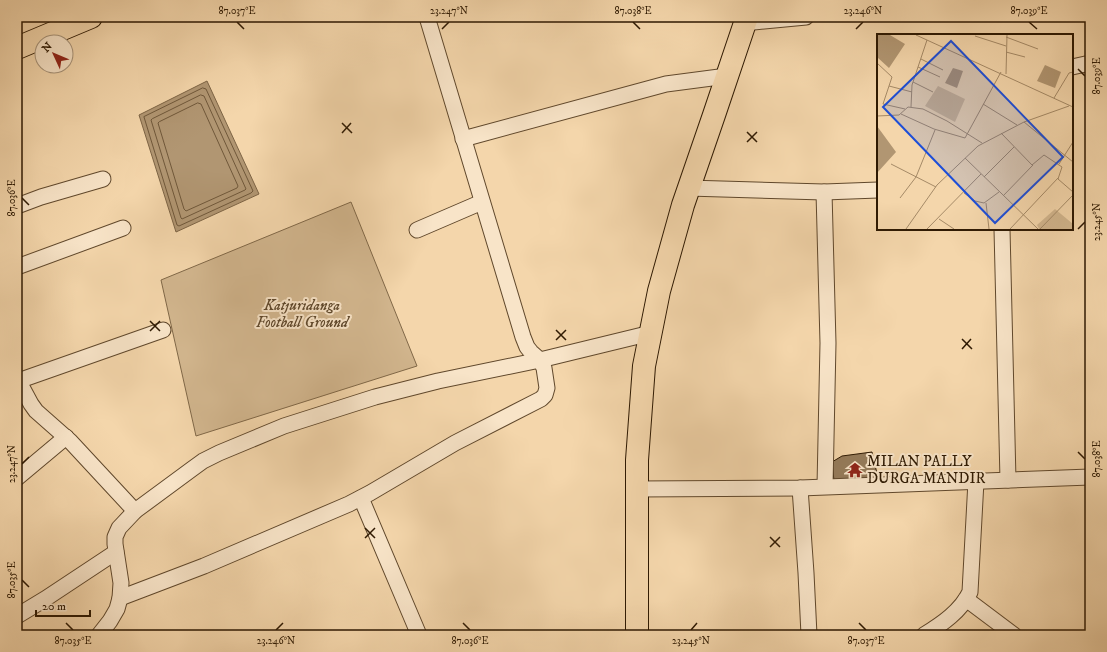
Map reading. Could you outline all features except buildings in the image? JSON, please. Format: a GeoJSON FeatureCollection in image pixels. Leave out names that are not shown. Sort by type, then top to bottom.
{"type":"FeatureCollection","features":[{"type":"Feature","properties":{"kind":"main road"},"geometry":{"type":"LineString","coordinates":[[17,48],[91,17]]}},
{"type":"Feature","properties":{"kind":"main road"},"geometry":{"type":"LineString","coordinates":[[637,635],[637,460],[644,366],[659,292],[683,205],[745,20]]}},
{"type":"Feature","properties":{"kind":"street"},"geometry":{"type":"LineString","coordinates":[[120,598],[204,566],[361,498],[455,443],[541,399],[546,395],[547,388],[544,368],[540,360],[531,352],[523,337],[427,17]]}},
{"type":"Feature","properties":{"kind":"street"},"geometry":{"type":"LineString","coordinates":[[745,20],[806,17]]}},
{"type":"Feature","properties":{"kind":"street"},"geometry":{"type":"LineString","coordinates":[[1073,67],[1090,63]]}},
{"type":"Feature","properties":{"kind":"street"},"geometry":{"type":"LineString","coordinates":[[463,139],[666,84],[727,76]]}},
{"type":"Feature","properties":{"kind":"street"},"geometry":{"type":"LineString","coordinates":[[17,206],[41,197],[103,179]]}},
{"type":"Feature","properties":{"kind":"street"},"geometry":{"type":"LineString","coordinates":[[688,188],[824,192],[877,190]]}},
{"type":"Feature","properties":{"kind":"street"},"geometry":{"type":"LineString","coordinates":[[824,192],[828,343],[825,486]]}},
{"type":"Feature","properties":{"kind":"street"},"geometry":{"type":"LineString","coordinates":[[417,230],[482,202]]}},
{"type":"Feature","properties":{"kind":"street"},"geometry":{"type":"LineString","coordinates":[[17,266],[123,228]]}},
{"type":"Feature","properties":{"kind":"street"},"geometry":{"type":"LineString","coordinates":[[1002,230],[1008,480]]}},
{"type":"Feature","properties":{"kind":"street"},"geometry":{"type":"LineString","coordinates":[[135,511],[78,448],[36,412],[18,380],[163,330]]}},
{"type":"Feature","properties":{"kind":"street"},"geometry":{"type":"LineString","coordinates":[[99,635],[117,609],[120,598],[121,583],[115,544],[115,537],[119,528],[135,511],[192,468],[204,461],[219,453],[284,426],[375,397],[540,360],[650,333]]}},
{"type":"Feature","properties":{"kind":"street"},"geometry":{"type":"LineString","coordinates":[[17,478],[66,437]]}},
{"type":"Feature","properties":{"kind":"street"},"geometry":{"type":"LineString","coordinates":[[637,489],[800,488],[1090,477]]}},
{"type":"Feature","properties":{"kind":"street"},"geometry":{"type":"LineString","coordinates":[[924,635],[960,608],[970,592],[976,481]]}},
{"type":"Feature","properties":{"kind":"street"},"geometry":{"type":"LineString","coordinates":[[800,488],[809,635]]}},
{"type":"Feature","properties":{"kind":"street"},"geometry":{"type":"LineString","coordinates":[[361,498],[419,635]]}},
{"type":"Feature","properties":{"kind":"street"},"geometry":{"type":"LineString","coordinates":[[17,616],[116,552]]}},
{"type":"Feature","properties":{"kind":"street"},"geometry":{"type":"LineString","coordinates":[[966,599],[1014,635]]}},
{"type":"Feature","properties":{"kind":"green space","name":"Katjuridanga Football Ground"},"geometry":{"type":"Polygon","coordinates":[[[351,202],[417,366],[196,436],[161,280],[351,202]]]}},
{"type":"Feature","properties":{"kind":"water"},"geometry":{"type":"Polygon","coordinates":[[[207,81],[259,194],[176,232],[139,115],[207,81]]]}},
{"type":"Feature","properties":{"kind":"place","name":"MILAN PALLY DURGA MANDIR"},"geometry":{"type":"Point","coordinates":[855,470]}}]}
